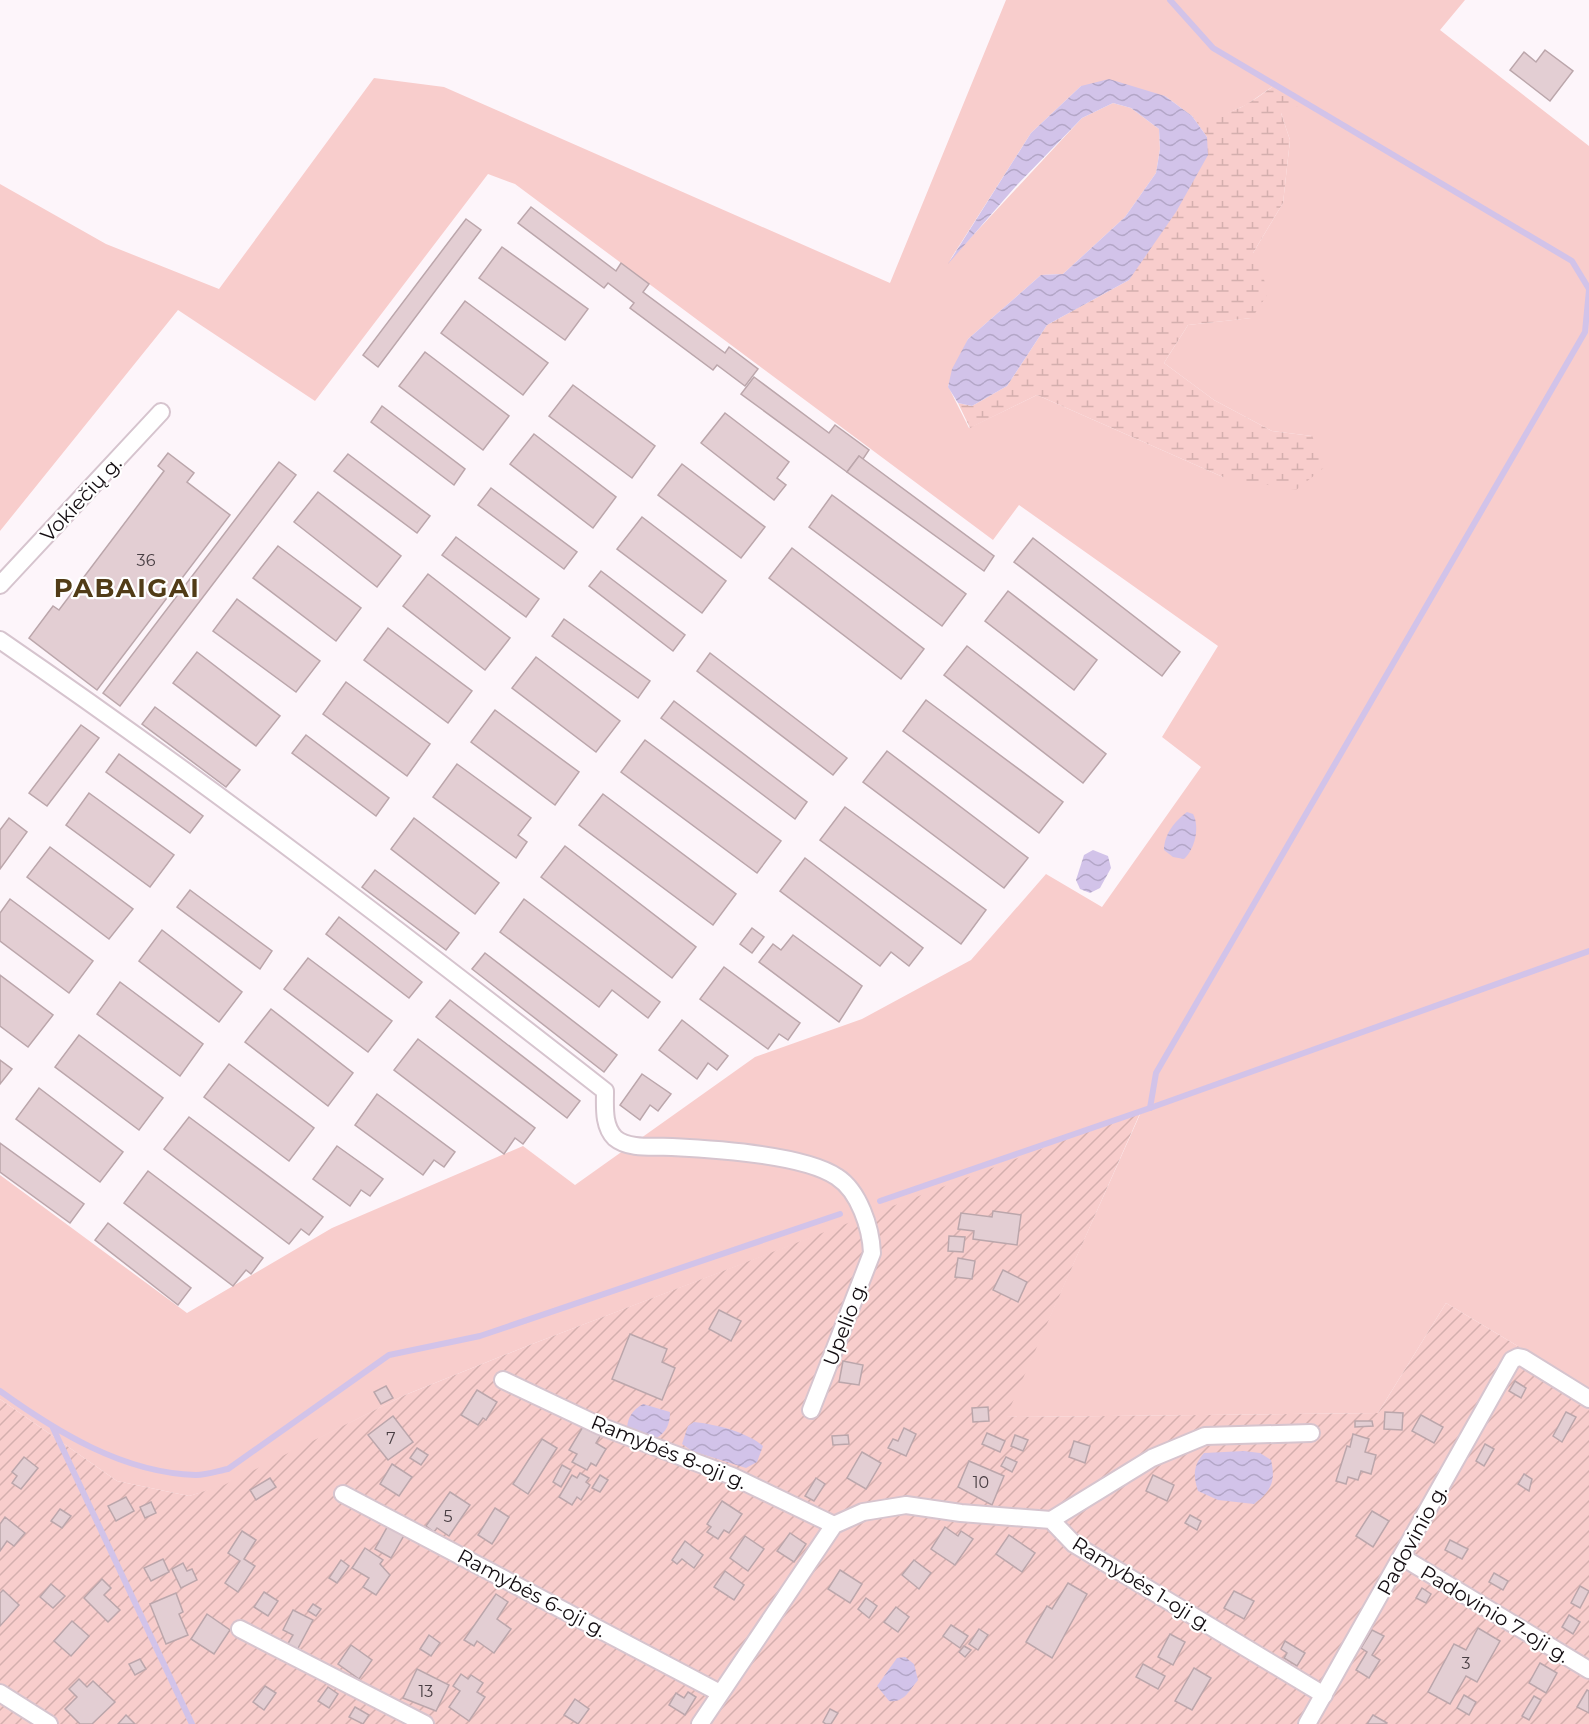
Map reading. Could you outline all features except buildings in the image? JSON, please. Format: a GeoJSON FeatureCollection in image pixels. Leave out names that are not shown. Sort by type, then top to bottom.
{"type":"FeatureCollection","features":[{"type":"Feature","properties":{"kind":"street","name":"Vokiečių g."},"geometry":{"type":"LineString","coordinates":[[0,585],[161,412]]}},
{"type":"Feature","properties":{"kind":"street","name":"Upelio g."},"geometry":{"type":"LineString","coordinates":[[0,640],[120,722],[448,968],[605,1091],[606,1125],[614,1137],[625,1145],[683,1148],[763,1157],[818,1168],[838,1177],[852,1191],[872,1236],[872,1253],[811,1410]]}},
{"type":"Feature","properties":{"kind":"street","name":"Padovinio g."},"geometry":{"type":"LineString","coordinates":[[1307,1724],[1512,1360],[1518,1357],[1589,1399]]}},
{"type":"Feature","properties":{"kind":"street","name":"Ramybės 8-oji g."},"geometry":{"type":"LineString","coordinates":[[503,1380],[600,1426],[732,1476],[834,1525]]}},
{"type":"Feature","properties":{"kind":"street"},"geometry":{"type":"LineString","coordinates":[[700,1724],[834,1525],[863,1512],[906,1505],[961,1513],[1051,1520],[1152,1458],[1205,1436],[1311,1433]]}},
{"type":"Feature","properties":{"kind":"street","name":"Ramybės 6-oji g."},"geometry":{"type":"LineString","coordinates":[[343,1494],[720,1693]]}},
{"type":"Feature","properties":{"kind":"street","name":"Ramybės 1-oji g."},"geometry":{"type":"LineString","coordinates":[[1051,1520],[1074,1544],[1324,1695]]}},
{"type":"Feature","properties":{"kind":"street","name":"Padovinio 7-oji g."},"geometry":{"type":"LineString","coordinates":[[1402,1557],[1589,1670]]}},
{"type":"Feature","properties":{"kind":"street"},"geometry":{"type":"LineString","coordinates":[[240,1629],[425,1724]]}},
{"type":"Feature","properties":{"kind":"street"},"geometry":{"type":"LineString","coordinates":[[0,1693],[49,1724]]}},
{"type":"Feature","properties":{"kind":"green space"},"geometry":{"type":"Polygon","coordinates":[[[1006,0],[1465,0],[1440,30],[1589,146],[1589,1389],[1446,1303],[1378,1413],[1005,1417],[1141,1112],[527,1346],[405,1395],[224,1486],[189,1496],[117,1481],[0,1399],[0,1175],[187,1313],[332,1228],[523,1146],[575,1185],[755,1057],[862,1019],[971,960],[1046,874],[1102,907],[1201,767],[1162,737],[1218,646],[1019,505],[993,540],[515,184],[488,174],[315,401],[178,310],[0,531],[0,184],[106,244],[219,289],[374,78],[444,87],[890,283],[1006,0]],[[1275,85],[1246,105],[1219,117],[1192,116],[1165,96],[1081,86],[1031,133],[950,260],[1082,118],[1113,103],[1131,108],[1159,129],[1160,149],[1156,173],[1125,217],[1063,274],[1041,275],[968,339],[948,386],[969,428],[1037,395],[1223,477],[1312,436],[1272,431],[1214,400],[1164,363],[1188,325],[1251,318],[1253,253],[1283,203],[1290,140],[1275,85]]]}},
{"type":"Feature","properties":{"kind":"green space"},"geometry":{"type":"Polygon","coordinates":[[[1275,85],[1305,103],[1281,113],[1290,140],[1283,203],[1253,253],[1269,292],[1252,318],[1188,325],[1164,363],[1214,400],[1272,431],[1312,436],[1326,466],[1296,490],[1223,477],[1037,395],[970,428],[958,403],[972,406],[1007,386],[1047,325],[1129,280],[1207,137],[1192,116],[1217,115],[1236,109],[1275,85]]]}},
{"type":"Feature","properties":{"kind":"green space"},"geometry":{"type":"Polygon","coordinates":[[[1141,1111],[1006,1417],[1378,1413],[1446,1303],[1589,1389],[1589,1724],[0,1724],[0,1399],[117,1481],[189,1496],[224,1485],[405,1395],[1141,1111]]]}},
{"type":"Feature","properties":{"kind":"water"},"geometry":{"type":"Polygon","coordinates":[[[1109,79],[1165,96],[1192,116],[1207,137],[1208,155],[1176,212],[1129,280],[1047,325],[1007,386],[972,406],[958,403],[948,387],[952,369],[968,339],[1041,275],[1063,274],[1125,217],[1156,173],[1160,149],[1159,129],[1131,108],[1113,103],[1082,118],[1016,186],[948,264],[1031,133],[1081,86],[1109,79]]]}},
{"type":"Feature","properties":{"kind":"water"},"geometry":{"type":"Polygon","coordinates":[[[1187,812],[1193,814],[1195,819],[1194,844],[1184,859],[1173,857],[1164,850],[1164,844],[1174,824],[1187,812]]]}},
{"type":"Feature","properties":{"kind":"water"},"geometry":{"type":"Polygon","coordinates":[[[1093,850],[1108,856],[1111,868],[1100,888],[1090,893],[1080,889],[1076,880],[1084,855],[1093,850]]]}},
{"type":"Feature","properties":{"kind":"water"},"geometry":{"type":"Polygon","coordinates":[[[643,1404],[670,1412],[667,1428],[656,1438],[627,1428],[632,1414],[643,1404]]]}},
{"type":"Feature","properties":{"kind":"water"},"geometry":{"type":"Polygon","coordinates":[[[694,1422],[730,1430],[756,1441],[763,1446],[757,1462],[746,1468],[692,1451],[682,1444],[688,1426],[694,1422]]]}},
{"type":"Feature","properties":{"kind":"water"},"geometry":{"type":"Polygon","coordinates":[[[1244,1451],[1260,1453],[1271,1460],[1273,1474],[1271,1485],[1260,1499],[1254,1504],[1218,1500],[1198,1491],[1195,1471],[1204,1453],[1244,1451]]]}},
{"type":"Feature","properties":{"kind":"water"},"geometry":{"type":"Polygon","coordinates":[[[905,1657],[914,1664],[918,1680],[902,1698],[889,1701],[877,1686],[897,1658],[905,1657]]]}},
{"type":"Feature","properties":{"kind":"waterway"},"geometry":{"type":"LineString","coordinates":[[1170,0],[1213,48],[1572,261],[1589,289]]}},
{"type":"Feature","properties":{"kind":"waterway"},"geometry":{"type":"LineString","coordinates":[[1150,1108],[1156,1073],[1585,332],[1589,290]]}},
{"type":"Feature","properties":{"kind":"waterway"},"geometry":{"type":"LineString","coordinates":[[880,1201],[1150,1108],[1589,951]]}},
{"type":"Feature","properties":{"kind":"waterway"},"geometry":{"type":"LineString","coordinates":[[0,1391],[68,1435],[117,1458],[143,1467],[169,1472],[208,1474],[228,1469],[389,1355],[480,1336],[840,1214]]}},
{"type":"Feature","properties":{"kind":"waterway"},"geometry":{"type":"LineString","coordinates":[[53,1428],[192,1724]]}},
{"type":"Feature","properties":{"kind":"district","name":"PABAIGAI"},"geometry":{"type":"Point","coordinates":[127,588]}}]}
